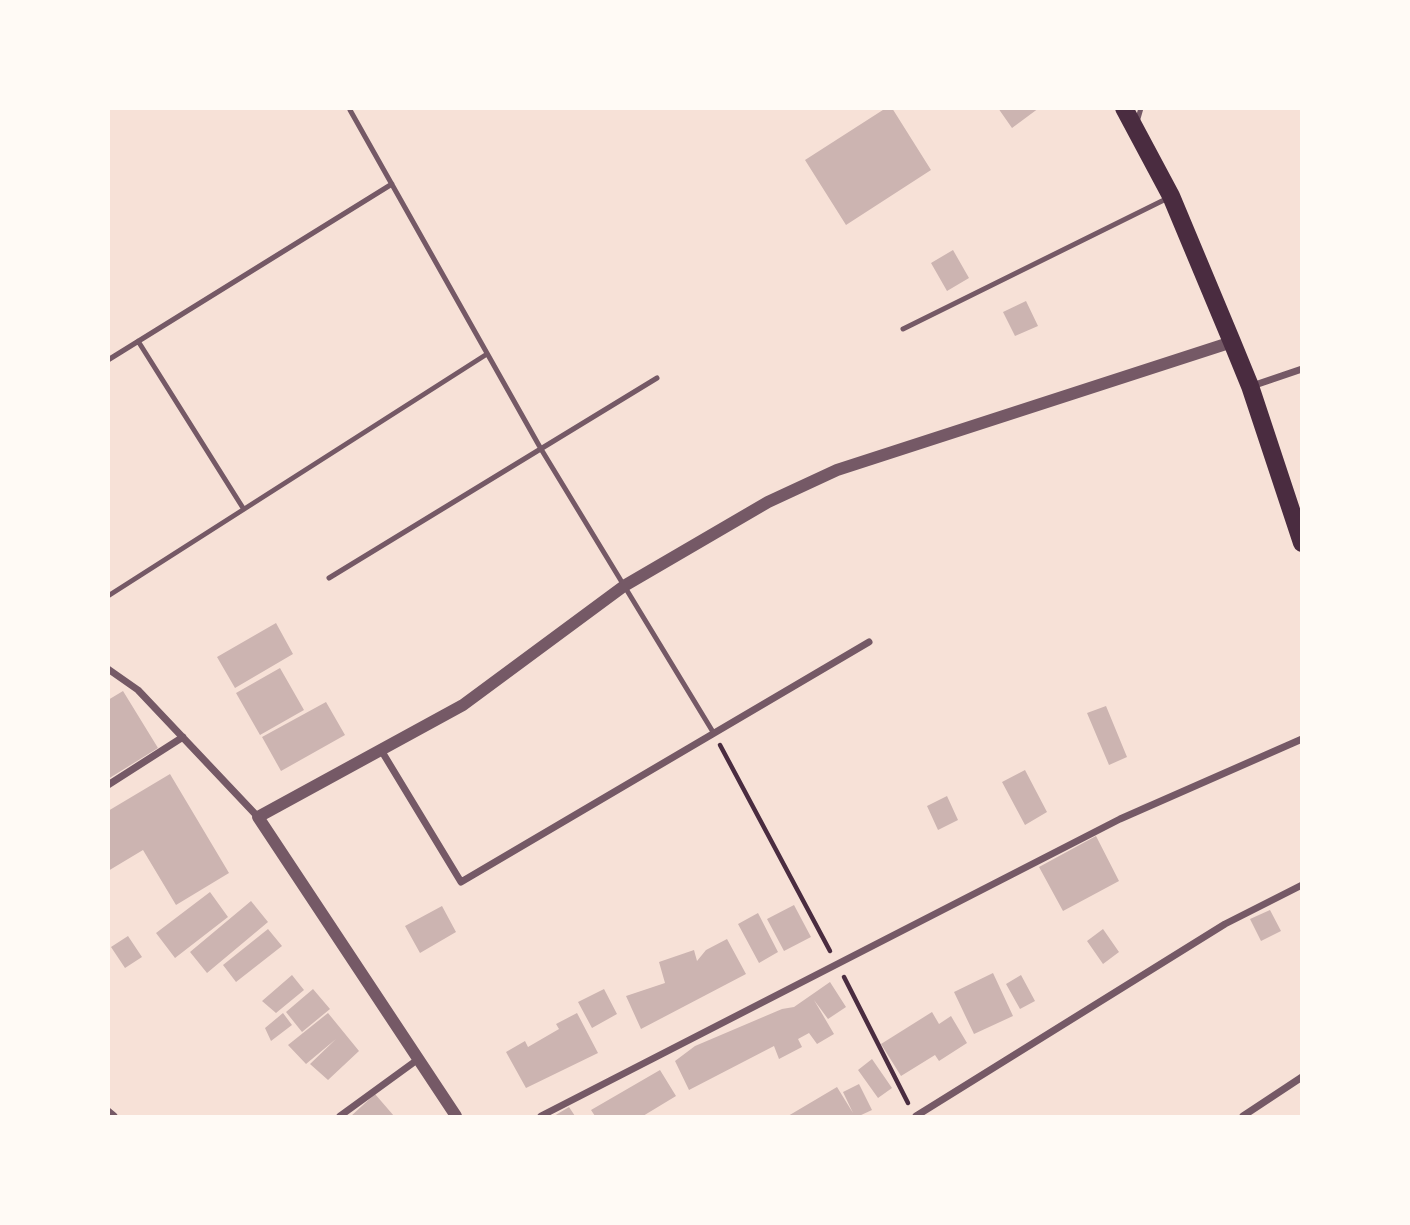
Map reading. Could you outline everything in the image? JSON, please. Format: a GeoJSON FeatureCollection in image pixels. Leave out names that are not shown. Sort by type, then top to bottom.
{"type":"FeatureCollection","features":[{"type":"Feature","properties":{"kind":"main road"},"geometry":{"type":"LineString","coordinates":[[1124,108],[1171,196],[1250,386],[1301,544]]}},
{"type":"Feature","properties":{"kind":"street"},"geometry":{"type":"LineString","coordinates":[[258,817],[463,705],[624,586],[768,502],[837,470],[1232,342]]}},
{"type":"Feature","properties":{"kind":"street"},"geometry":{"type":"LineString","coordinates":[[1250,386],[1301,369]]}},
{"type":"Feature","properties":{"kind":"street"},"geometry":{"type":"LineString","coordinates":[[380,750],[461,882],[869,642]]}},
{"type":"Feature","properties":{"kind":"street"},"geometry":{"type":"LineString","coordinates":[[108,669],[138,690],[258,817],[416,1060],[456,1116]]}},
{"type":"Feature","properties":{"kind":"street"},"geometry":{"type":"LineString","coordinates":[[108,785],[183,737]]}},
{"type":"Feature","properties":{"kind":"street"},"geometry":{"type":"LineString","coordinates":[[541,1116],[1120,819],[1301,738]]}},
{"type":"Feature","properties":{"kind":"street"},"geometry":{"type":"LineString","coordinates":[[916,1116],[1225,924],[1301,885]]}},
{"type":"Feature","properties":{"kind":"street"},"geometry":{"type":"LineString","coordinates":[[340,1116],[416,1060]]}},
{"type":"Feature","properties":{"kind":"street"},"geometry":{"type":"LineString","coordinates":[[1242,1116],[1301,1077]]}},
{"type":"Feature","properties":{"kind":"street"},"geometry":{"type":"LineString","coordinates":[[108,1111],[114,1116]]}},
{"type":"Feature","properties":{"kind":"lane"},"geometry":{"type":"LineString","coordinates":[[1135,130],[1141,108]]}},
{"type":"Feature","properties":{"kind":"lane"},"geometry":{"type":"LineString","coordinates":[[350,110],[541,449],[713,732]]}},
{"type":"Feature","properties":{"kind":"lane"},"geometry":{"type":"LineString","coordinates":[[108,360],[392,184]]}},
{"type":"Feature","properties":{"kind":"lane"},"geometry":{"type":"LineString","coordinates":[[903,329],[1171,196]]}},
{"type":"Feature","properties":{"kind":"lane"},"geometry":{"type":"LineString","coordinates":[[138,341],[243,508]]}},
{"type":"Feature","properties":{"kind":"lane"},"geometry":{"type":"LineString","coordinates":[[108,596],[487,354]]}},
{"type":"Feature","properties":{"kind":"lane"},"geometry":{"type":"LineString","coordinates":[[329,578],[657,378]]}},
{"type":"Feature","properties":{"kind":"path"},"geometry":{"type":"LineString","coordinates":[[713,732],[838,965],[909,1105]]}},
{"type":"Feature","properties":{"kind":"building"},"geometry":{"type":"Polygon","coordinates":[[[886,108],[892,108],[931,170],[846,225],[805,160],[886,108]]]}},
{"type":"Feature","properties":{"kind":"building"},"geometry":{"type":"Polygon","coordinates":[[[998,108],[1039,108],[1012,128],[998,108]]]}},
{"type":"Feature","properties":{"kind":"building"},"geometry":{"type":"Polygon","coordinates":[[[953,250],[969,278],[947,291],[931,263],[953,250]]]}},
{"type":"Feature","properties":{"kind":"building"},"geometry":{"type":"Polygon","coordinates":[[[1026,301],[1038,326],[1015,336],[1003,312],[1026,301]]]}},
{"type":"Feature","properties":{"kind":"building"},"geometry":{"type":"Polygon","coordinates":[[[276,623],[293,654],[235,688],[217,657],[276,623]]]}},
{"type":"Feature","properties":{"kind":"building"},"geometry":{"type":"Polygon","coordinates":[[[280,668],[304,710],[260,735],[236,693],[280,668]]]}},
{"type":"Feature","properties":{"kind":"building"},"geometry":{"type":"Polygon","coordinates":[[[123,691],[158,748],[108,779],[108,700],[123,691]]]}},
{"type":"Feature","properties":{"kind":"building"},"geometry":{"type":"Polygon","coordinates":[[[326,702],[345,735],[281,771],[262,737],[326,702]]]}},
{"type":"Feature","properties":{"kind":"building"},"geometry":{"type":"Polygon","coordinates":[[[1106,706],[1127,757],[1109,765],[1087,713],[1106,706]]]}},
{"type":"Feature","properties":{"kind":"building"},"geometry":{"type":"Polygon","coordinates":[[[1025,770],[1047,812],[1025,825],[1002,782],[1025,770]]]}},
{"type":"Feature","properties":{"kind":"building"},"geometry":{"type":"Polygon","coordinates":[[[170,774],[229,873],[176,905],[143,850],[108,871],[108,811],[170,774]]]}},
{"type":"Feature","properties":{"kind":"building"},"geometry":{"type":"Polygon","coordinates":[[[947,796],[958,820],[938,830],[927,806],[947,796]]]}},
{"type":"Feature","properties":{"kind":"building"},"geometry":{"type":"Polygon","coordinates":[[[1096,836],[1119,881],[1063,911],[1039,867],[1096,836]]]}},
{"type":"Feature","properties":{"kind":"building"},"geometry":{"type":"Polygon","coordinates":[[[210,892],[228,917],[175,958],[156,933],[210,892]]]}},
{"type":"Feature","properties":{"kind":"building"},"geometry":{"type":"Polygon","coordinates":[[[251,901],[268,922],[207,973],[190,952],[251,901]]]}},
{"type":"Feature","properties":{"kind":"building"},"geometry":{"type":"Polygon","coordinates":[[[794,905],[811,937],[784,951],[767,919],[794,905]]]}},
{"type":"Feature","properties":{"kind":"building"},"geometry":{"type":"Polygon","coordinates":[[[442,906],[456,932],[420,953],[405,926],[442,906]]]}},
{"type":"Feature","properties":{"kind":"building"},"geometry":{"type":"Polygon","coordinates":[[[1270,910],[1281,931],[1261,941],[1250,919],[1270,910]]]}},
{"type":"Feature","properties":{"kind":"building"},"geometry":{"type":"Polygon","coordinates":[[[758,913],[778,952],[759,963],[738,924],[758,913]]]}},
{"type":"Feature","properties":{"kind":"building"},"geometry":{"type":"Polygon","coordinates":[[[268,929],[282,946],[236,982],[223,965],[268,929]]]}},
{"type":"Feature","properties":{"kind":"building"},"geometry":{"type":"Polygon","coordinates":[[[1103,929],[1119,952],[1103,964],[1087,941],[1103,929]]]}},
{"type":"Feature","properties":{"kind":"building"},"geometry":{"type":"Polygon","coordinates":[[[128,936],[142,957],[125,968],[111,947],[128,936]]]}},
{"type":"Feature","properties":{"kind":"building"},"geometry":{"type":"Polygon","coordinates":[[[727,939],[746,974],[641,1029],[626,996],[665,983],[659,962],[694,950],[697,961],[706,950],[727,939]]]}},
{"type":"Feature","properties":{"kind":"building"},"geometry":{"type":"Polygon","coordinates":[[[993,973],[1013,1016],[974,1034],[954,992],[993,973]]]}},
{"type":"Feature","properties":{"kind":"building"},"geometry":{"type":"Polygon","coordinates":[[[292,975],[304,990],[276,1013],[262,1001],[292,975]]]}},
{"type":"Feature","properties":{"kind":"building"},"geometry":{"type":"Polygon","coordinates":[[[1021,975],[1035,1001],[1020,1009],[1006,984],[1021,975]]]}},
{"type":"Feature","properties":{"kind":"building"},"geometry":{"type":"Polygon","coordinates":[[[830,982],[846,1007],[828,1019],[814,1000],[834,1034],[817,1044],[809,1033],[798,1039],[802,1047],[779,1059],[774,1046],[689,1090],[675,1061],[695,1046],[782,1009],[794,1007],[830,982]]]}},
{"type":"Feature","properties":{"kind":"building"},"geometry":{"type":"Polygon","coordinates":[[[313,989],[330,1009],[302,1032],[286,1012],[313,989]]]}},
{"type":"Feature","properties":{"kind":"building"},"geometry":{"type":"Polygon","coordinates":[[[604,989],[617,1014],[592,1028],[578,1002],[604,989]]]}},
{"type":"Feature","properties":{"kind":"building"},"geometry":{"type":"Polygon","coordinates":[[[932,1012],[939,1024],[951,1016],[967,1043],[939,1061],[935,1055],[901,1076],[881,1044],[932,1012]]]}},
{"type":"Feature","properties":{"kind":"building"},"geometry":{"type":"Polygon","coordinates":[[[283,1013],[292,1025],[271,1041],[265,1028],[283,1013]]]}},
{"type":"Feature","properties":{"kind":"building"},"geometry":{"type":"Polygon","coordinates":[[[328,1013],[359,1051],[328,1080],[310,1064],[336,1039],[306,1064],[288,1045],[328,1013]]]}},
{"type":"Feature","properties":{"kind":"building"},"geometry":{"type":"Polygon","coordinates":[[[577,1013],[598,1053],[526,1088],[506,1052],[525,1041],[528,1047],[559,1029],[556,1024],[577,1013]]]}},
{"type":"Feature","properties":{"kind":"building"},"geometry":{"type":"Polygon","coordinates":[[[872,1059],[892,1088],[878,1098],[858,1070],[872,1059]]]}},
{"type":"Feature","properties":{"kind":"building"},"geometry":{"type":"Polygon","coordinates":[[[660,1070],[676,1096],[643,1116],[595,1116],[591,1110],[660,1070]]]}},
{"type":"Feature","properties":{"kind":"building"},"geometry":{"type":"Polygon","coordinates":[[[859,1084],[872,1110],[859,1116],[788,1116],[837,1087],[853,1113],[843,1092],[859,1084]]]}},
{"type":"Feature","properties":{"kind":"building"},"geometry":{"type":"Polygon","coordinates":[[[375,1094],[394,1116],[351,1116],[375,1094]]]}},
{"type":"Feature","properties":{"kind":"building"},"geometry":{"type":"Polygon","coordinates":[[[569,1107],[575,1116],[554,1116],[569,1107]]]}}]}
